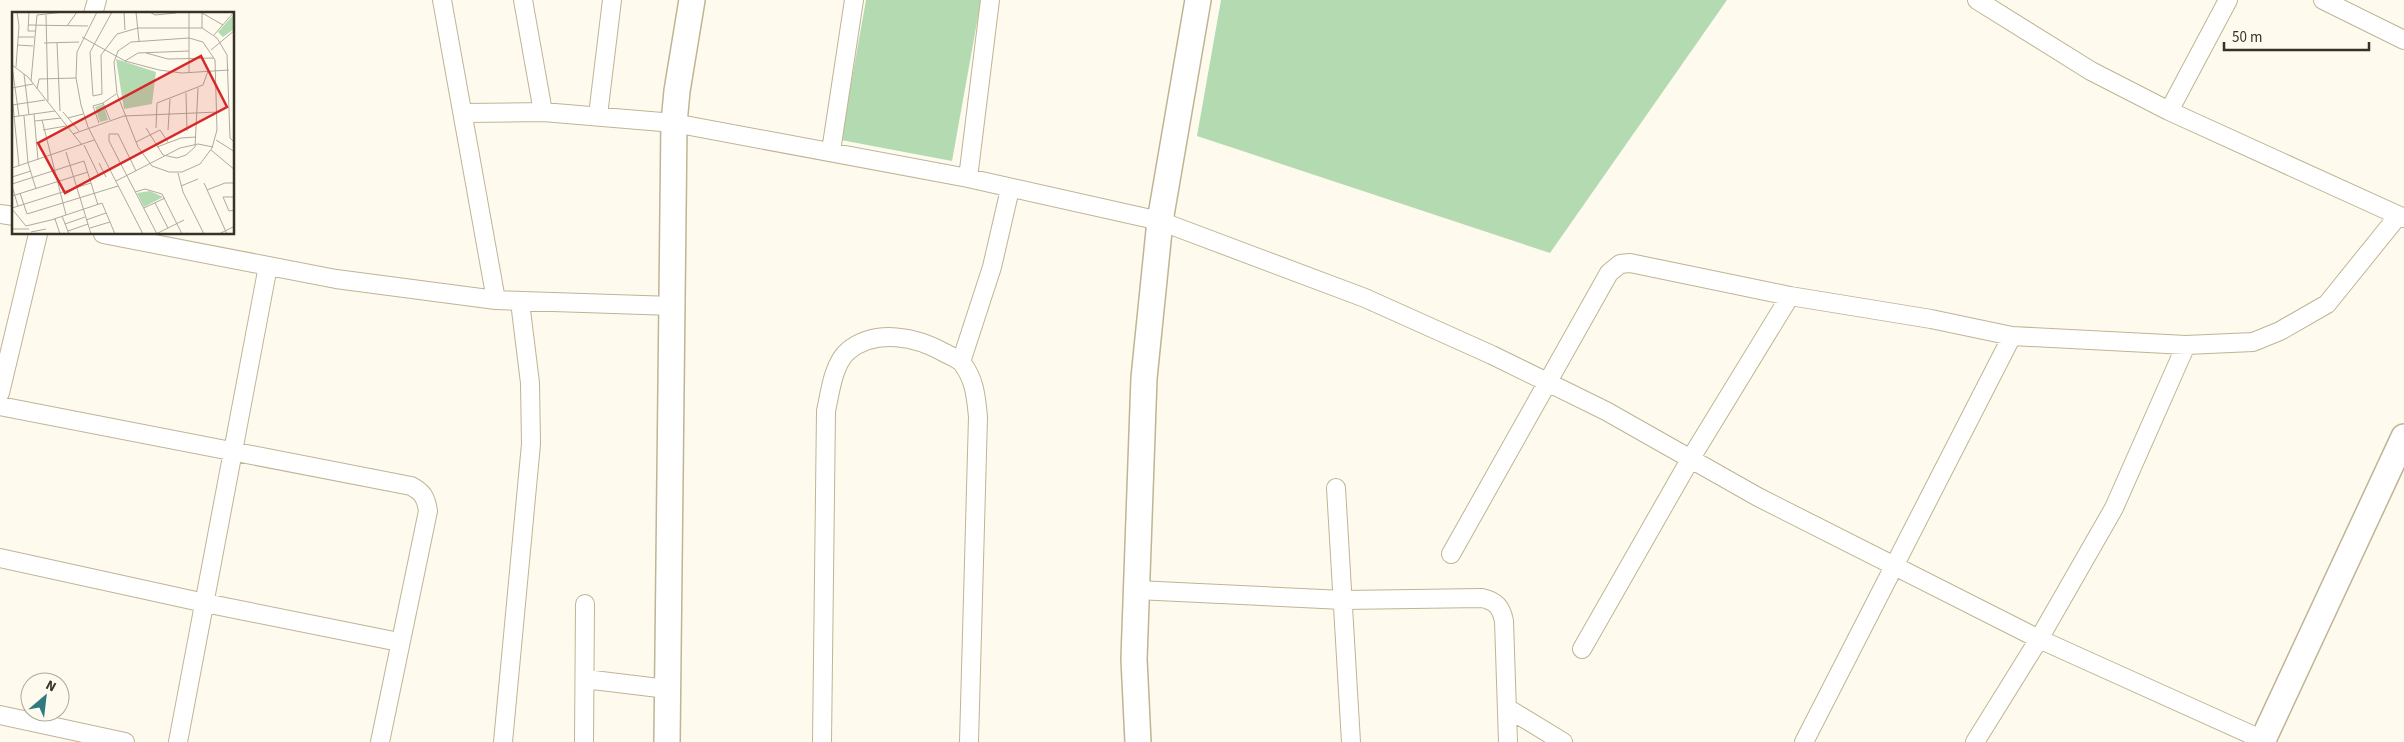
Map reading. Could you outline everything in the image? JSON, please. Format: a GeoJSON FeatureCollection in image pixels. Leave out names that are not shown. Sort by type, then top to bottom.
{"type":"FeatureCollection","features":[{"type":"Feature","properties":{"kind":"street"},"geometry":{"type":"LineString","coordinates":[[442,0],[464,113],[496,300]]}},
{"type":"Feature","properties":{"kind":"street"},"geometry":{"type":"LineString","coordinates":[[523,0],[543,112]]}},
{"type":"Feature","properties":{"kind":"street"},"geometry":{"type":"LineString","coordinates":[[598,115],[612,0]]}},
{"type":"Feature","properties":{"kind":"street"},"geometry":{"type":"LineString","coordinates":[[667,742],[674,123],[677,91],[692,0]]}},
{"type":"Feature","properties":{"kind":"street"},"geometry":{"type":"LineString","coordinates":[[830,151],[854,0]]}},
{"type":"Feature","properties":{"kind":"street"},"geometry":{"type":"LineString","coordinates":[[968,178],[990,0]]}},
{"type":"Feature","properties":{"kind":"street"},"geometry":{"type":"LineString","coordinates":[[1138,742],[1134,659],[1144,378],[1160,221],[1198,0]]}},
{"type":"Feature","properties":{"kind":"street"},"geometry":{"type":"LineString","coordinates":[[1450,554],[1609,273],[1620,264],[1630,263],[1790,296],[1931,319],[2012,336],[2186,344],[2254,342],[2280,331],[2327,304],[2401,217],[2169,111],[2091,71],[1977,0]]}},
{"type":"Feature","properties":{"kind":"street"},"geometry":{"type":"LineString","coordinates":[[2169,111],[2228,0]]}},
{"type":"Feature","properties":{"kind":"street"},"geometry":{"type":"LineString","coordinates":[[2323,0],[2404,40]]}},
{"type":"Feature","properties":{"kind":"street"},"geometry":{"type":"LineString","coordinates":[[464,113],[543,112],[598,115],[674,123],[968,178],[1160,221],[1365,298],[1492,355],[1606,411],[1758,497],[2039,639],[2262,741],[2404,437]]}},
{"type":"Feature","properties":{"kind":"street"},"geometry":{"type":"LineString","coordinates":[[961,362],[992,267],[1010,188]]}},
{"type":"Feature","properties":{"kind":"street"},"geometry":{"type":"LineString","coordinates":[[0,393],[38,235]]}},
{"type":"Feature","properties":{"kind":"street"},"geometry":{"type":"LineString","coordinates":[[108,235],[336,279],[496,300],[673,306]]}},
{"type":"Feature","properties":{"kind":"street"},"geometry":{"type":"LineString","coordinates":[[178,742],[268,266]]}},
{"type":"Feature","properties":{"kind":"street"},"geometry":{"type":"LineString","coordinates":[[1582,649],[1690,458],[1790,296]]}},
{"type":"Feature","properties":{"kind":"street"},"geometry":{"type":"LineString","coordinates":[[503,742],[532,444],[530,383],[520,302]]}},
{"type":"Feature","properties":{"kind":"street"},"geometry":{"type":"LineString","coordinates":[[1804,742],[2012,336]]}},
{"type":"Feature","properties":{"kind":"street"},"geometry":{"type":"LineString","coordinates":[[822,742],[826,411],[833,376],[847,351],[874,338],[904,337],[934,347],[961,362],[975,386],[978,417],[969,742]]}},
{"type":"Feature","properties":{"kind":"street"},"geometry":{"type":"LineString","coordinates":[[1975,742],[2039,639],[2114,508],[2186,344]]}},
{"type":"Feature","properties":{"kind":"street"},"geometry":{"type":"LineString","coordinates":[[0,406],[411,486],[419,490],[426,498],[428,511],[399,642],[380,742]]}},
{"type":"Feature","properties":{"kind":"street"},"geometry":{"type":"LineString","coordinates":[[1336,488],[1351,742]]}},
{"type":"Feature","properties":{"kind":"street"},"geometry":{"type":"LineString","coordinates":[[0,558],[204,603],[399,642]]}},
{"type":"Feature","properties":{"kind":"street"},"geometry":{"type":"LineString","coordinates":[[1137,590],[1344,600],[1482,598],[1493,600],[1502,609],[1504,621],[1508,742]]}},
{"type":"Feature","properties":{"kind":"street"},"geometry":{"type":"LineString","coordinates":[[584,742],[585,604]]}},
{"type":"Feature","properties":{"kind":"street"},"geometry":{"type":"LineString","coordinates":[[585,679],[667,689]]}},
{"type":"Feature","properties":{"kind":"street"},"geometry":{"type":"LineString","coordinates":[[1507,708],[1563,742]]}},
{"type":"Feature","properties":{"kind":"street"},"geometry":{"type":"LineString","coordinates":[[0,715],[126,742]]}},
{"type":"Feature","properties":{"kind":"green space"},"geometry":{"type":"Polygon","coordinates":[[[866,0],[981,0],[952,161],[841,140],[866,0]]]}},
{"type":"Feature","properties":{"kind":"green space"},"geometry":{"type":"Polygon","coordinates":[[[1221,0],[1727,0],[1550,253],[1197,136],[1221,0]]]}}]}
